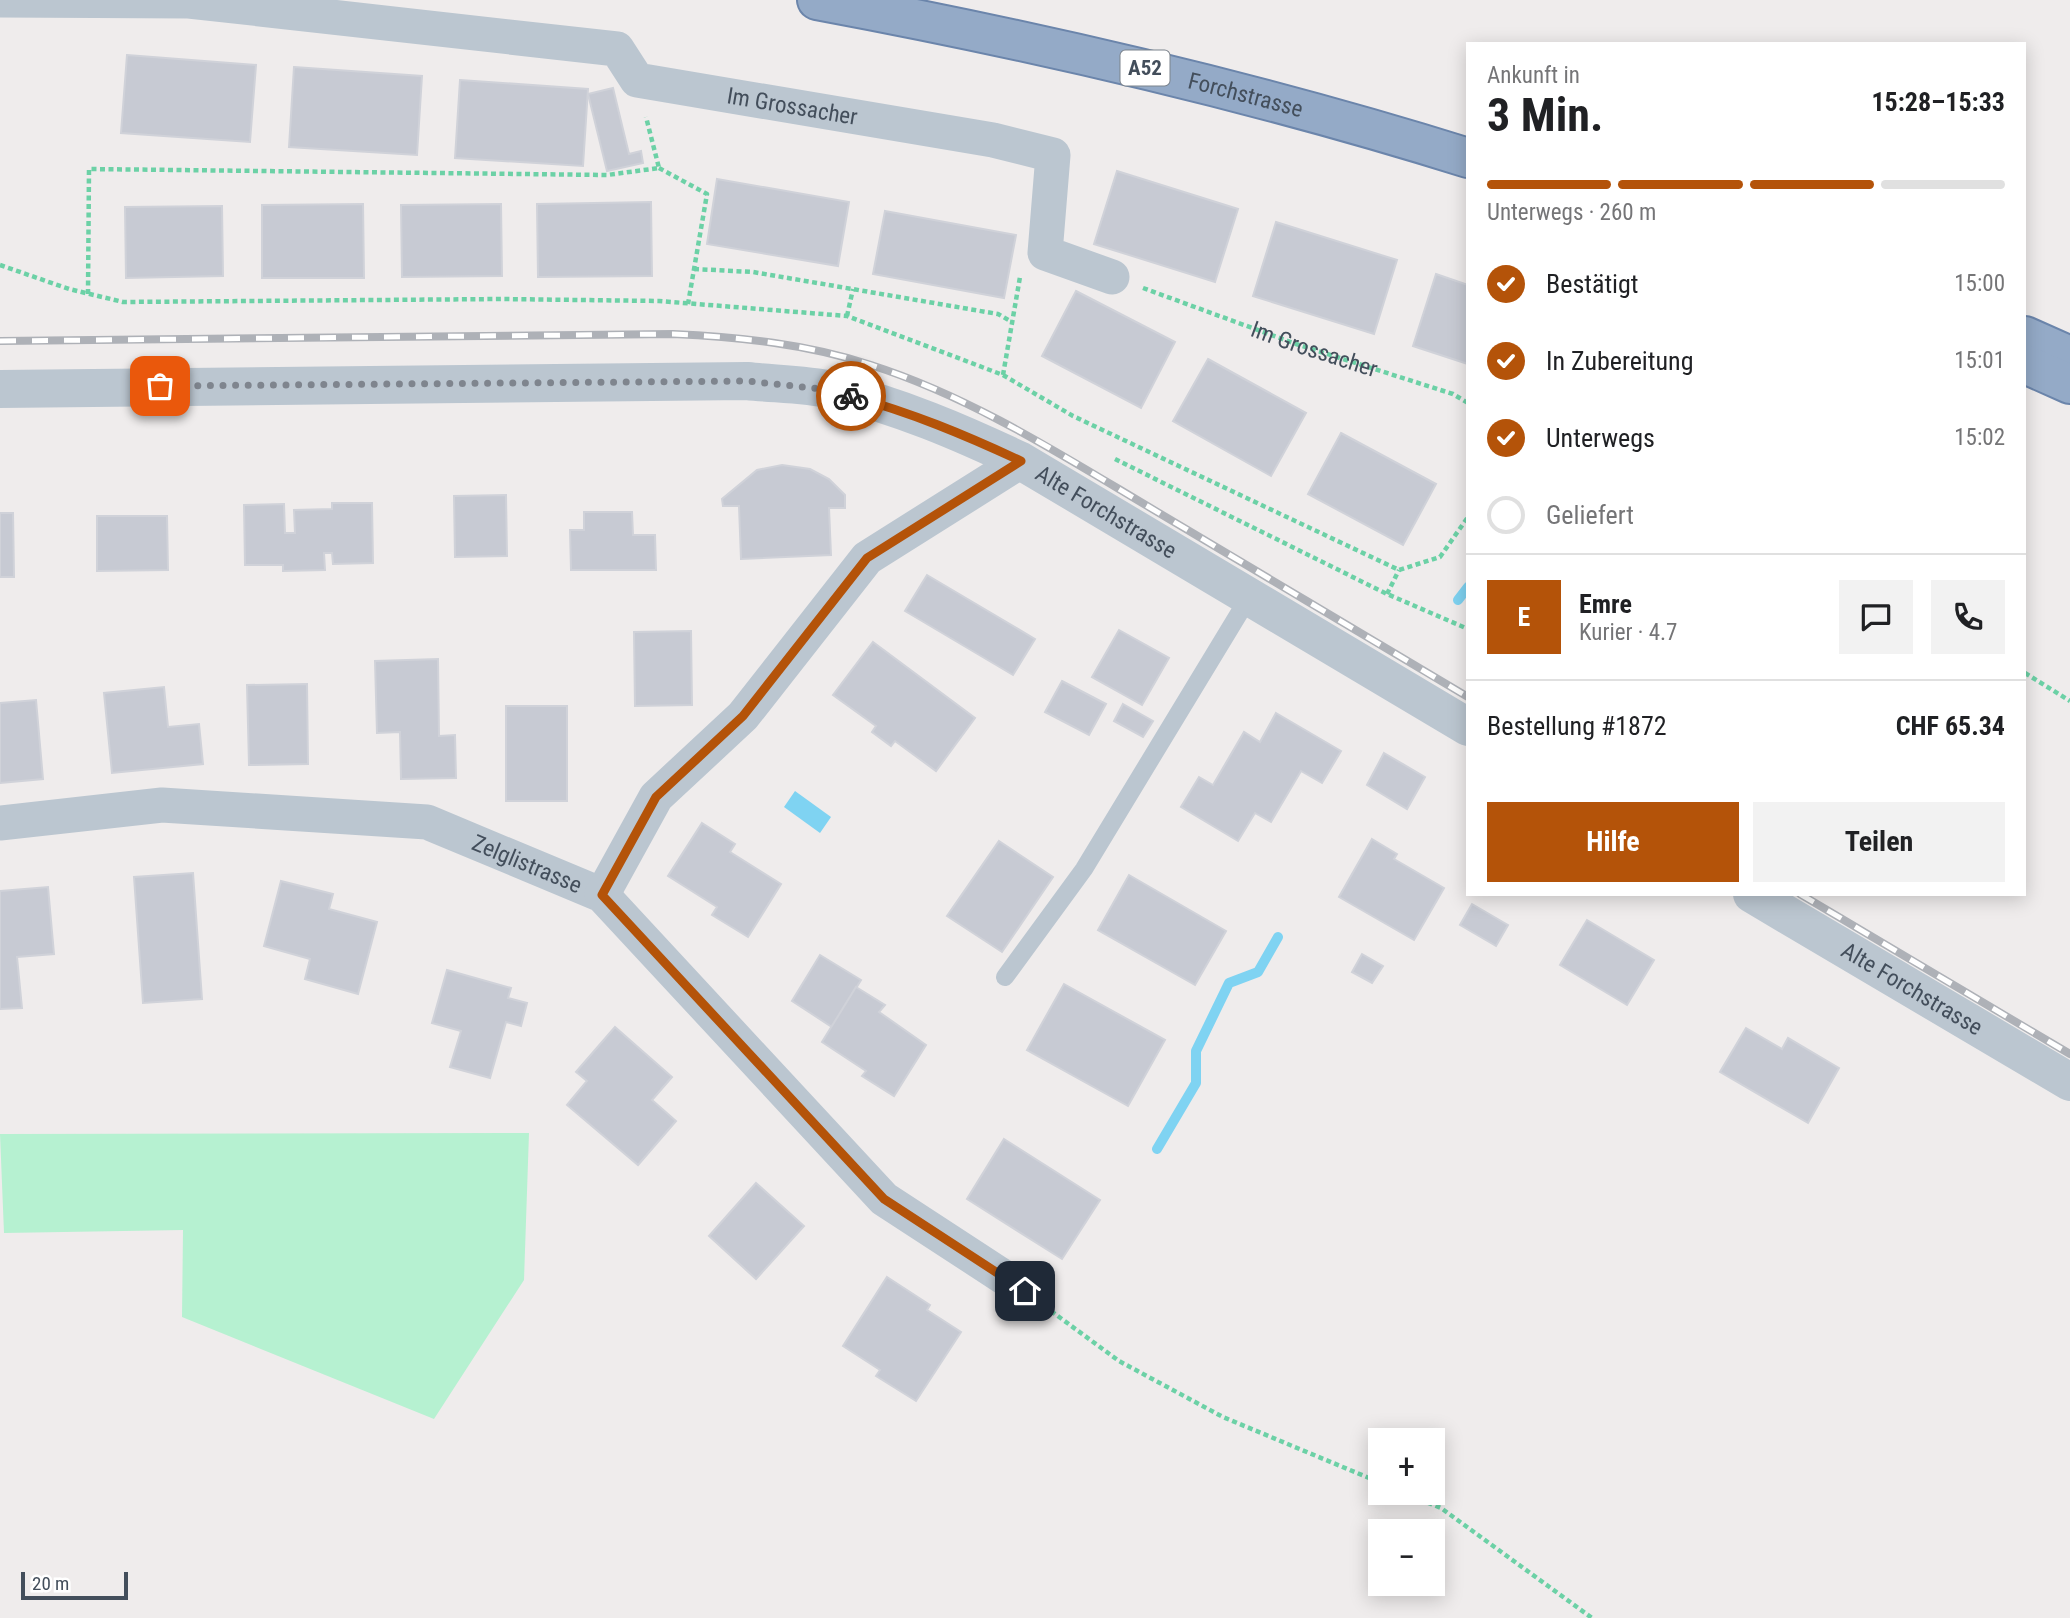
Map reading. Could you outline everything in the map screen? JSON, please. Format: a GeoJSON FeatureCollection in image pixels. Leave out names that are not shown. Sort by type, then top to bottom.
{"type":"FeatureCollection","features":[{"type":"Feature","properties":{"kind":"highway","name":"Forchstrasse"},"geometry":{"type":"LineString","coordinates":[[817,0],[992,34],[1158,71],[1466,157]]}},
{"type":"Feature","properties":{"kind":"highway","name":"Forchstrasse"},"geometry":{"type":"LineString","coordinates":[[957,0],[1199,54],[1466,130]]}},
{"type":"Feature","properties":{"kind":"highway"},"geometry":{"type":"LineString","coordinates":[[2026,336],[2070,356]]}},
{"type":"Feature","properties":{"kind":"highway"},"geometry":{"type":"LineString","coordinates":[[2026,365],[2070,384]]}},
{"type":"Feature","properties":{"kind":"street"},"geometry":{"type":"LineString","coordinates":[[0,1],[189,1],[617,49],[637,80]]}},
{"type":"Feature","properties":{"kind":"street","name":"Im Grossacher"},"geometry":{"type":"LineString","coordinates":[[637,80],[993,140],[1053,155],[1045,253],[1112,277]]}},
{"type":"Feature","properties":{"kind":"street","name":"Alte Forchstrasse"},"geometry":{"type":"LineString","coordinates":[[0,388],[747,381],[831,390],[896,408],[1021,461],[1466,726]]}},
{"type":"Feature","properties":{"kind":"street"},"geometry":{"type":"LineString","coordinates":[[602,895],[656,797],[743,716],[867,558],[1021,461]]}},
{"type":"Feature","properties":{"kind":"street","name":"Zelglistrasse"},"geometry":{"type":"LineString","coordinates":[[0,822],[162,805],[427,822],[602,895],[884,1199],[1025,1291]]}},
{"type":"Feature","properties":{"kind":"street","name":"Alte Forchstrasse"},"geometry":{"type":"LineString","coordinates":[[1755,896],[2070,1082]]}},
{"type":"Feature","properties":{"kind":"lane"},"geometry":{"type":"LineString","coordinates":[[1005,977],[1084,869],[1249,597]]}},
{"type":"Feature","properties":{"kind":"path"},"geometry":{"type":"LineString","coordinates":[[637,80],[660,168]]}},
{"type":"Feature","properties":{"kind":"path"},"geometry":{"type":"LineString","coordinates":[[88,294],[89,169],[607,176],[660,168],[707,194],[688,304]]}},
{"type":"Feature","properties":{"kind":"path"},"geometry":{"type":"LineString","coordinates":[[694,269],[752,272],[998,314],[1012,322]]}},
{"type":"Feature","properties":{"kind":"path","name":"Im Grossacher"},"geometry":{"type":"LineString","coordinates":[[1112,277],[1296,344],[1453,394],[1466,402]]}},
{"type":"Feature","properties":{"kind":"path"},"geometry":{"type":"LineString","coordinates":[[847,316],[853,289]]}},
{"type":"Feature","properties":{"kind":"path"},"geometry":{"type":"LineString","coordinates":[[1003,375],[1018,292]]}},
{"type":"Feature","properties":{"kind":"path"},"geometry":{"type":"LineString","coordinates":[[1115,459],[1387,594],[1466,628]]}},
{"type":"Feature","properties":{"kind":"path"},"geometry":{"type":"LineString","coordinates":[[1387,594],[1399,570]]}},
{"type":"Feature","properties":{"kind":"path"},"geometry":{"type":"LineString","coordinates":[[2026,674],[2070,701]]}},
{"type":"Feature","properties":{"kind":"path"},"geometry":{"type":"LineString","coordinates":[[1025,1291],[1119,1361],[1223,1417],[1368,1478]]}},
{"type":"Feature","properties":{"kind":"path"},"geometry":{"type":"LineString","coordinates":[[1434,1505],[1592,1618]]}},
{"type":"Feature","properties":{"kind":"green space"},"geometry":{"type":"Polygon","coordinates":[[[529,1133],[524,1280],[434,1419],[182,1317],[183,1230],[4,1233],[0,1134],[529,1133]]]}},
{"type":"Feature","properties":{"kind":"water"},"geometry":{"type":"Polygon","coordinates":[[[795,791],[831,817],[820,833],[784,807],[795,791]]]}},
{"type":"Feature","properties":{"kind":"building"},"geometry":{"type":"Polygon","coordinates":[[[127,55],[256,65],[250,142],[121,133],[127,55]]]}},
{"type":"Feature","properties":{"kind":"building"},"geometry":{"type":"Polygon","coordinates":[[[294,67],[422,76],[417,155],[289,147],[294,67]]]}},
{"type":"Feature","properties":{"kind":"building"},"geometry":{"type":"Polygon","coordinates":[[[460,80],[588,89],[583,166],[455,158],[460,80]]]}},
{"type":"Feature","properties":{"kind":"building"},"geometry":{"type":"Polygon","coordinates":[[[613,88],[629,154],[641,151],[643,163],[607,171],[588,94],[613,88]]]}},
{"type":"Feature","properties":{"kind":"building"},"geometry":{"type":"Polygon","coordinates":[[[1117,171],[1238,209],[1215,282],[1094,244],[1117,171]]]}},
{"type":"Feature","properties":{"kind":"building"},"geometry":{"type":"Polygon","coordinates":[[[717,179],[849,202],[838,266],[707,244],[717,179]]]}},
{"type":"Feature","properties":{"kind":"building"},"geometry":{"type":"Polygon","coordinates":[[[651,202],[652,276],[538,277],[537,204],[651,202]]]}},
{"type":"Feature","properties":{"kind":"building"},"geometry":{"type":"Polygon","coordinates":[[[363,204],[364,278],[262,278],[262,205],[363,204]]]}},
{"type":"Feature","properties":{"kind":"building"},"geometry":{"type":"Polygon","coordinates":[[[501,204],[502,276],[402,277],[401,205],[501,204]]]}},
{"type":"Feature","properties":{"kind":"building"},"geometry":{"type":"Polygon","coordinates":[[[222,206],[223,276],[126,278],[125,207],[222,206]]]}},
{"type":"Feature","properties":{"kind":"building"},"geometry":{"type":"Polygon","coordinates":[[[885,211],[1016,235],[1004,298],[873,274],[885,211]]]}},
{"type":"Feature","properties":{"kind":"building"},"geometry":{"type":"Polygon","coordinates":[[[1276,222],[1397,260],[1374,334],[1253,296],[1276,222]]]}},
{"type":"Feature","properties":{"kind":"building"},"geometry":{"type":"Polygon","coordinates":[[[1436,274],[1466,284],[1466,363],[1413,346],[1436,274]]]}},
{"type":"Feature","properties":{"kind":"building"},"geometry":{"type":"Polygon","coordinates":[[[1076,291],[1175,342],[1141,408],[1042,356],[1076,291]]]}},
{"type":"Feature","properties":{"kind":"building"},"geometry":{"type":"Polygon","coordinates":[[[1208,359],[1306,413],[1271,476],[1173,421],[1208,359]]]}},
{"type":"Feature","properties":{"kind":"building"},"geometry":{"type":"Polygon","coordinates":[[[1341,433],[1436,484],[1403,545],[1308,494],[1341,433]]]}},
{"type":"Feature","properties":{"kind":"building"},"geometry":{"type":"Polygon","coordinates":[[[782,465],[810,469],[829,479],[845,495],[845,508],[829,508],[831,555],[741,559],[739,506],[723,506],[722,499],[757,470],[782,465]]]}},
{"type":"Feature","properties":{"kind":"building"},"geometry":{"type":"Polygon","coordinates":[[[506,495],[507,556],[455,557],[454,496],[506,495]]]}},
{"type":"Feature","properties":{"kind":"building"},"geometry":{"type":"Polygon","coordinates":[[[332,503],[372,503],[373,563],[333,564],[332,553],[324,553],[325,570],[283,571],[283,565],[245,565],[244,505],[284,504],[285,533],[295,533],[294,510],[332,509],[332,503]]]}},
{"type":"Feature","properties":{"kind":"building"},"geometry":{"type":"Polygon","coordinates":[[[584,512],[632,512],[633,535],[655,535],[656,570],[571,570],[570,530],[584,530],[584,512]]]}},
{"type":"Feature","properties":{"kind":"building"},"geometry":{"type":"Polygon","coordinates":[[[0,513],[13,513],[14,577],[0,577],[0,513]]]}},
{"type":"Feature","properties":{"kind":"building"},"geometry":{"type":"Polygon","coordinates":[[[97,516],[167,516],[168,570],[97,571],[97,516]]]}},
{"type":"Feature","properties":{"kind":"building"},"geometry":{"type":"Polygon","coordinates":[[[927,575],[1035,639],[1013,675],[905,611],[927,575]]]}},
{"type":"Feature","properties":{"kind":"building"},"geometry":{"type":"Polygon","coordinates":[[[1119,630],[1169,658],[1142,705],[1092,677],[1119,630]]]}},
{"type":"Feature","properties":{"kind":"building"},"geometry":{"type":"Polygon","coordinates":[[[691,631],[692,705],[635,706],[634,632],[691,631]]]}},
{"type":"Feature","properties":{"kind":"building"},"geometry":{"type":"Polygon","coordinates":[[[873,642],[975,718],[936,771],[895,741],[891,746],[872,732],[876,726],[833,695],[873,642]]]}},
{"type":"Feature","properties":{"kind":"building"},"geometry":{"type":"Polygon","coordinates":[[[438,659],[439,736],[455,735],[456,778],[401,779],[400,732],[377,733],[375,661],[438,659]]]}},
{"type":"Feature","properties":{"kind":"building"},"geometry":{"type":"Polygon","coordinates":[[[1062,681],[1106,704],[1089,735],[1045,712],[1062,681]]]}},
{"type":"Feature","properties":{"kind":"building"},"geometry":{"type":"Polygon","coordinates":[[[307,684],[308,764],[249,765],[247,685],[307,684]]]}},
{"type":"Feature","properties":{"kind":"building"},"geometry":{"type":"Polygon","coordinates":[[[164,687],[168,727],[199,724],[203,764],[112,773],[104,693],[164,687]]]}},
{"type":"Feature","properties":{"kind":"building"},"geometry":{"type":"Polygon","coordinates":[[[36,700],[43,779],[0,783],[0,703],[36,700]]]}},
{"type":"Feature","properties":{"kind":"building"},"geometry":{"type":"Polygon","coordinates":[[[1123,704],[1153,721],[1143,737],[1114,721],[1123,704]]]}},
{"type":"Feature","properties":{"kind":"building"},"geometry":{"type":"Polygon","coordinates":[[[506,706],[567,706],[567,801],[506,801],[506,706]]]}},
{"type":"Feature","properties":{"kind":"building"},"geometry":{"type":"Polygon","coordinates":[[[1276,713],[1341,751],[1322,783],[1301,771],[1271,822],[1255,813],[1238,841],[1181,807],[1199,777],[1213,785],[1244,732],[1260,742],[1276,713]]]}},
{"type":"Feature","properties":{"kind":"building"},"geometry":{"type":"Polygon","coordinates":[[[1384,753],[1425,777],[1407,809],[1367,785],[1384,753]]]}},
{"type":"Feature","properties":{"kind":"building"},"geometry":{"type":"Polygon","coordinates":[[[702,823],[735,844],[730,852],[781,884],[748,937],[712,915],[717,907],[668,876],[702,823]]]}},
{"type":"Feature","properties":{"kind":"building"},"geometry":{"type":"Polygon","coordinates":[[[1372,839],[1397,854],[1394,859],[1444,888],[1414,940],[1339,897],[1372,839]]]}},
{"type":"Feature","properties":{"kind":"building"},"geometry":{"type":"Polygon","coordinates":[[[999,841],[1053,877],[1002,952],[947,916],[999,841]]]}},
{"type":"Feature","properties":{"kind":"building"},"geometry":{"type":"Polygon","coordinates":[[[193,873],[202,999],[143,1003],[134,877],[193,873]]]}},
{"type":"Feature","properties":{"kind":"building"},"geometry":{"type":"Polygon","coordinates":[[[1129,875],[1226,931],[1195,985],[1098,930],[1129,875]]]}},
{"type":"Feature","properties":{"kind":"building"},"geometry":{"type":"Polygon","coordinates":[[[281,881],[333,894],[329,909],[377,922],[358,994],[305,979],[310,959],[264,946],[281,881]]]}},
{"type":"Feature","properties":{"kind":"building"},"geometry":{"type":"Polygon","coordinates":[[[48,887],[54,954],[17,957],[22,1008],[0,1009],[0,891],[48,887]]]}},
{"type":"Feature","properties":{"kind":"building"},"geometry":{"type":"Polygon","coordinates":[[[1472,904],[1508,925],[1496,946],[1460,925],[1472,904]]]}},
{"type":"Feature","properties":{"kind":"building"},"geometry":{"type":"Polygon","coordinates":[[[1587,920],[1654,960],[1627,1005],[1560,965],[1587,920]]]}},
{"type":"Feature","properties":{"kind":"building"},"geometry":{"type":"Polygon","coordinates":[[[1362,954],[1383,966],[1372,983],[1352,972],[1362,954]]]}},
{"type":"Feature","properties":{"kind":"building"},"geometry":{"type":"Polygon","coordinates":[[[820,955],[861,980],[832,1027],[792,1001],[820,955]]]}},
{"type":"Feature","properties":{"kind":"building"},"geometry":{"type":"Polygon","coordinates":[[[447,970],[511,988],[508,998],[527,1003],[521,1026],[506,1022],[490,1078],[450,1067],[461,1031],[432,1023],[447,970]]]}},
{"type":"Feature","properties":{"kind":"building"},"geometry":{"type":"Polygon","coordinates":[[[1064,984],[1165,1040],[1128,1106],[1027,1050],[1064,984]]]}},
{"type":"Feature","properties":{"kind":"building"},"geometry":{"type":"Polygon","coordinates":[[[856,987],[885,1005],[879,1012],[926,1045],[894,1096],[862,1076],[866,1071],[822,1042],[856,987]]]}},
{"type":"Feature","properties":{"kind":"building"},"geometry":{"type":"Polygon","coordinates":[[[615,1027],[672,1077],[652,1100],[676,1121],[638,1165],[567,1105],[587,1081],[576,1072],[615,1027]]]}},
{"type":"Feature","properties":{"kind":"building"},"geometry":{"type":"Polygon","coordinates":[[[1746,1028],[1782,1049],[1788,1038],[1839,1068],[1808,1123],[1720,1072],[1746,1028]]]}},
{"type":"Feature","properties":{"kind":"building"},"geometry":{"type":"Polygon","coordinates":[[[1004,1139],[1100,1200],[1062,1259],[967,1199],[1004,1139]]]}},
{"type":"Feature","properties":{"kind":"building"},"geometry":{"type":"Polygon","coordinates":[[[756,1183],[804,1226],[756,1279],[709,1236],[756,1183]]]}},
{"type":"Feature","properties":{"kind":"building"},"geometry":{"type":"Polygon","coordinates":[[[887,1277],[930,1305],[927,1310],[961,1332],[916,1401],[876,1376],[880,1370],[843,1346],[887,1277]]]}},
{"type":"Feature","properties":{"kind":"waterway"},"geometry":{"type":"LineString","coordinates":[[1458,600],[1466,590]]}},
{"type":"Feature","properties":{"kind":"waterway"},"geometry":{"type":"LineString","coordinates":[[1157,1149],[1196,1083],[1196,1051],[1229,983],[1258,972],[1278,937]]}},
{"type":"Feature","properties":{"kind":"railway"},"geometry":{"type":"LineString","coordinates":[[0,341],[673,334],[748,340],[847,358],[944,393],[1014,428],[1466,696]]}},
{"type":"Feature","properties":{"kind":"railway"},"geometry":{"type":"LineString","coordinates":[[1803,896],[2070,1054]]}},
{"type":"Feature","properties":{"kind":"way so far"},"geometry":{"type":"LineString","coordinates":[[160,386],[747,381],[831,390],[851,396]]}},
{"type":"Feature","properties":{"kind":"route"},"geometry":{"type":"LineString","coordinates":[[851,396],[909,412],[1021,461],[867,558],[743,716],[656,797],[602,895],[884,1199],[1025,1291]]}}]}
